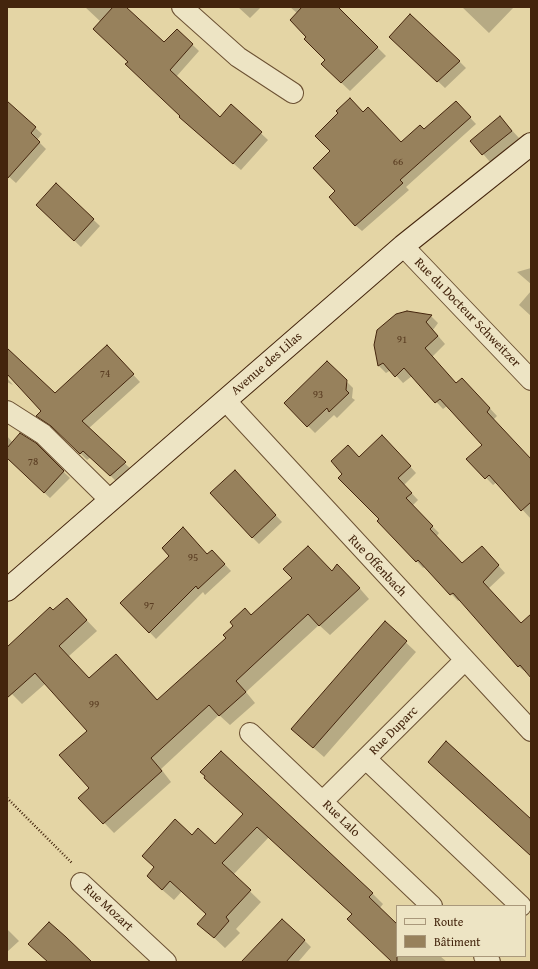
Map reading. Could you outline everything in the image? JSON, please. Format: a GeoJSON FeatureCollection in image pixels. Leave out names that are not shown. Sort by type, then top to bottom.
{"type":"FeatureCollection","features":[{"type":"Feature","properties":{"kind":"street"},"geometry":{"type":"LineString","coordinates":[[182,7],[238,57],[293,93]]}},
{"type":"Feature","properties":{"kind":"street","name":"Avenue des Lilas"},"geometry":{"type":"LineString","coordinates":[[7,590],[403,246],[531,144]]}},
{"type":"Feature","properties":{"kind":"street","name":"Rue du Docteur Schweitzer"},"geometry":{"type":"LineString","coordinates":[[403,246],[531,380]]}},
{"type":"Feature","properties":{"kind":"street","name":"Rue Offenbach"},"geometry":{"type":"LineString","coordinates":[[224,400],[531,731]]}},
{"type":"Feature","properties":{"kind":"street"},"geometry":{"type":"LineString","coordinates":[[7,411],[43,434],[110,500]]}},
{"type":"Feature","properties":{"kind":"street","name":"Rue Duparc"},"geometry":{"type":"LineString","coordinates":[[323,801],[464,660]]}},
{"type":"Feature","properties":{"kind":"street","name":"Rue Lalo"},"geometry":{"type":"LineString","coordinates":[[250,733],[431,905]]}},
{"type":"Feature","properties":{"kind":"street"},"geometry":{"type":"LineString","coordinates":[[366,758],[520,905]]}},
{"type":"Feature","properties":{"kind":"street","name":"Rue Mozart"},"geometry":{"type":"LineString","coordinates":[[81,883],[166,962]]}},
{"type":"Feature","properties":{"kind":"path","name":"Rue Mozart"},"geometry":{"type":"LineString","coordinates":[[7,798],[74,865],[81,883]]}},
{"type":"Feature","properties":{"kind":"building"},"geometry":{"type":"Polygon","coordinates":[[[113,7],[126,7],[164,42],[177,29],[193,44],[170,70],[220,117],[231,104],[262,132],[233,164],[179,117],[180,116],[125,64],[128,62],[93,29],[113,7]]]}},
{"type":"Feature","properties":{"kind":"building"},"geometry":{"type":"Polygon","coordinates":[[[302,7],[338,7],[378,47],[341,83],[321,64],[325,60],[304,39],[306,37],[290,20],[302,7]]]}},
{"type":"Feature","properties":{"kind":"building"},"geometry":{"type":"Polygon","coordinates":[[[410,14],[460,61],[437,82],[389,37],[410,14]]]}},
{"type":"Feature","properties":{"kind":"building"},"geometry":{"type":"Polygon","coordinates":[[[350,98],[363,112],[368,107],[401,142],[420,125],[424,129],[456,101],[471,117],[400,180],[403,183],[355,226],[329,197],[335,191],[313,168],[330,151],[315,136],[338,113],[336,111],[350,98]]]}},
{"type":"Feature","properties":{"kind":"building"},"geometry":{"type":"Polygon","coordinates":[[[7,101],[36,127],[31,133],[40,142],[7,179],[7,101]]]}},
{"type":"Feature","properties":{"kind":"building"},"geometry":{"type":"Polygon","coordinates":[[[500,116],[512,131],[482,155],[470,141],[500,116]]]}},
{"type":"Feature","properties":{"kind":"building"},"geometry":{"type":"Polygon","coordinates":[[[56,183],[94,219],[74,241],[36,205],[56,183]]]}},
{"type":"Feature","properties":{"kind":"building"},"geometry":{"type":"Polygon","coordinates":[[[407,311],[432,315],[426,322],[438,336],[425,348],[456,383],[462,378],[490,408],[487,412],[531,459],[531,502],[521,511],[489,475],[485,479],[466,459],[482,445],[440,399],[435,403],[404,368],[395,377],[383,363],[378,366],[374,345],[377,330],[396,314],[407,311]]]}},
{"type":"Feature","properties":{"kind":"building"},"geometry":{"type":"Polygon","coordinates":[[[107,345],[134,374],[82,421],[126,462],[110,476],[83,451],[80,454],[51,426],[36,416],[41,411],[7,374],[7,348],[55,393],[107,345]]]}},
{"type":"Feature","properties":{"kind":"building"},"geometry":{"type":"Polygon","coordinates":[[[327,361],[347,380],[346,390],[349,393],[329,412],[327,408],[307,427],[284,403],[327,361]]]}},
{"type":"Feature","properties":{"kind":"building"},"geometry":{"type":"Polygon","coordinates":[[[20,433],[36,443],[64,471],[44,493],[7,458],[7,448],[20,433]]]}},
{"type":"Feature","properties":{"kind":"building"},"geometry":{"type":"Polygon","coordinates":[[[382,435],[411,466],[398,478],[412,493],[406,498],[433,526],[430,529],[462,563],[482,546],[499,565],[483,582],[521,623],[531,614],[531,678],[520,665],[518,667],[453,593],[450,595],[418,560],[416,562],[377,521],[379,519],[338,478],[342,474],[331,461],[348,445],[359,457],[382,435]]]}},
{"type":"Feature","properties":{"kind":"building"},"geometry":{"type":"Polygon","coordinates":[[[235,470],[276,515],[252,538],[210,493],[235,470]]]}},
{"type":"Feature","properties":{"kind":"building"},"geometry":{"type":"Polygon","coordinates":[[[183,527],[207,554],[212,550],[225,564],[198,589],[196,586],[149,633],[120,603],[169,556],[162,548],[183,527]]]}},
{"type":"Feature","properties":{"kind":"building"},"geometry":{"type":"Polygon","coordinates":[[[308,546],[332,571],[337,564],[360,588],[319,626],[308,614],[236,681],[246,692],[219,716],[209,705],[151,758],[162,771],[103,824],[78,798],[89,788],[59,755],[87,731],[35,673],[7,698],[7,647],[50,607],[53,610],[67,598],[87,620],[59,646],[89,678],[116,654],[157,700],[226,638],[223,635],[233,626],[230,622],[245,608],[251,615],[292,578],[283,569],[308,546]]]}},
{"type":"Feature","properties":{"kind":"building"},"geometry":{"type":"Polygon","coordinates":[[[385,621],[407,641],[313,748],[291,729],[385,621]]]}},
{"type":"Feature","properties":{"kind":"building"},"geometry":{"type":"Polygon","coordinates":[[[446,741],[531,819],[531,856],[428,762],[446,741]]]}},
{"type":"Feature","properties":{"kind":"building"},"geometry":{"type":"Polygon","coordinates":[[[221,751],[373,893],[369,897],[396,923],[397,962],[392,962],[347,919],[352,914],[257,827],[222,863],[251,890],[226,917],[229,921],[214,938],[197,924],[206,914],[170,881],[162,890],[147,876],[154,867],[142,856],[175,819],[192,835],[198,828],[215,844],[243,814],[204,778],[205,776],[200,772],[221,751]]]}},
{"type":"Feature","properties":{"kind":"building"},"geometry":{"type":"Polygon","coordinates":[[[282,919],[305,940],[286,962],[241,962],[282,919]]]}},
{"type":"Feature","properties":{"kind":"building"},"geometry":{"type":"Polygon","coordinates":[[[49,922],[92,962],[48,962],[28,944],[49,922]]]}}]}
